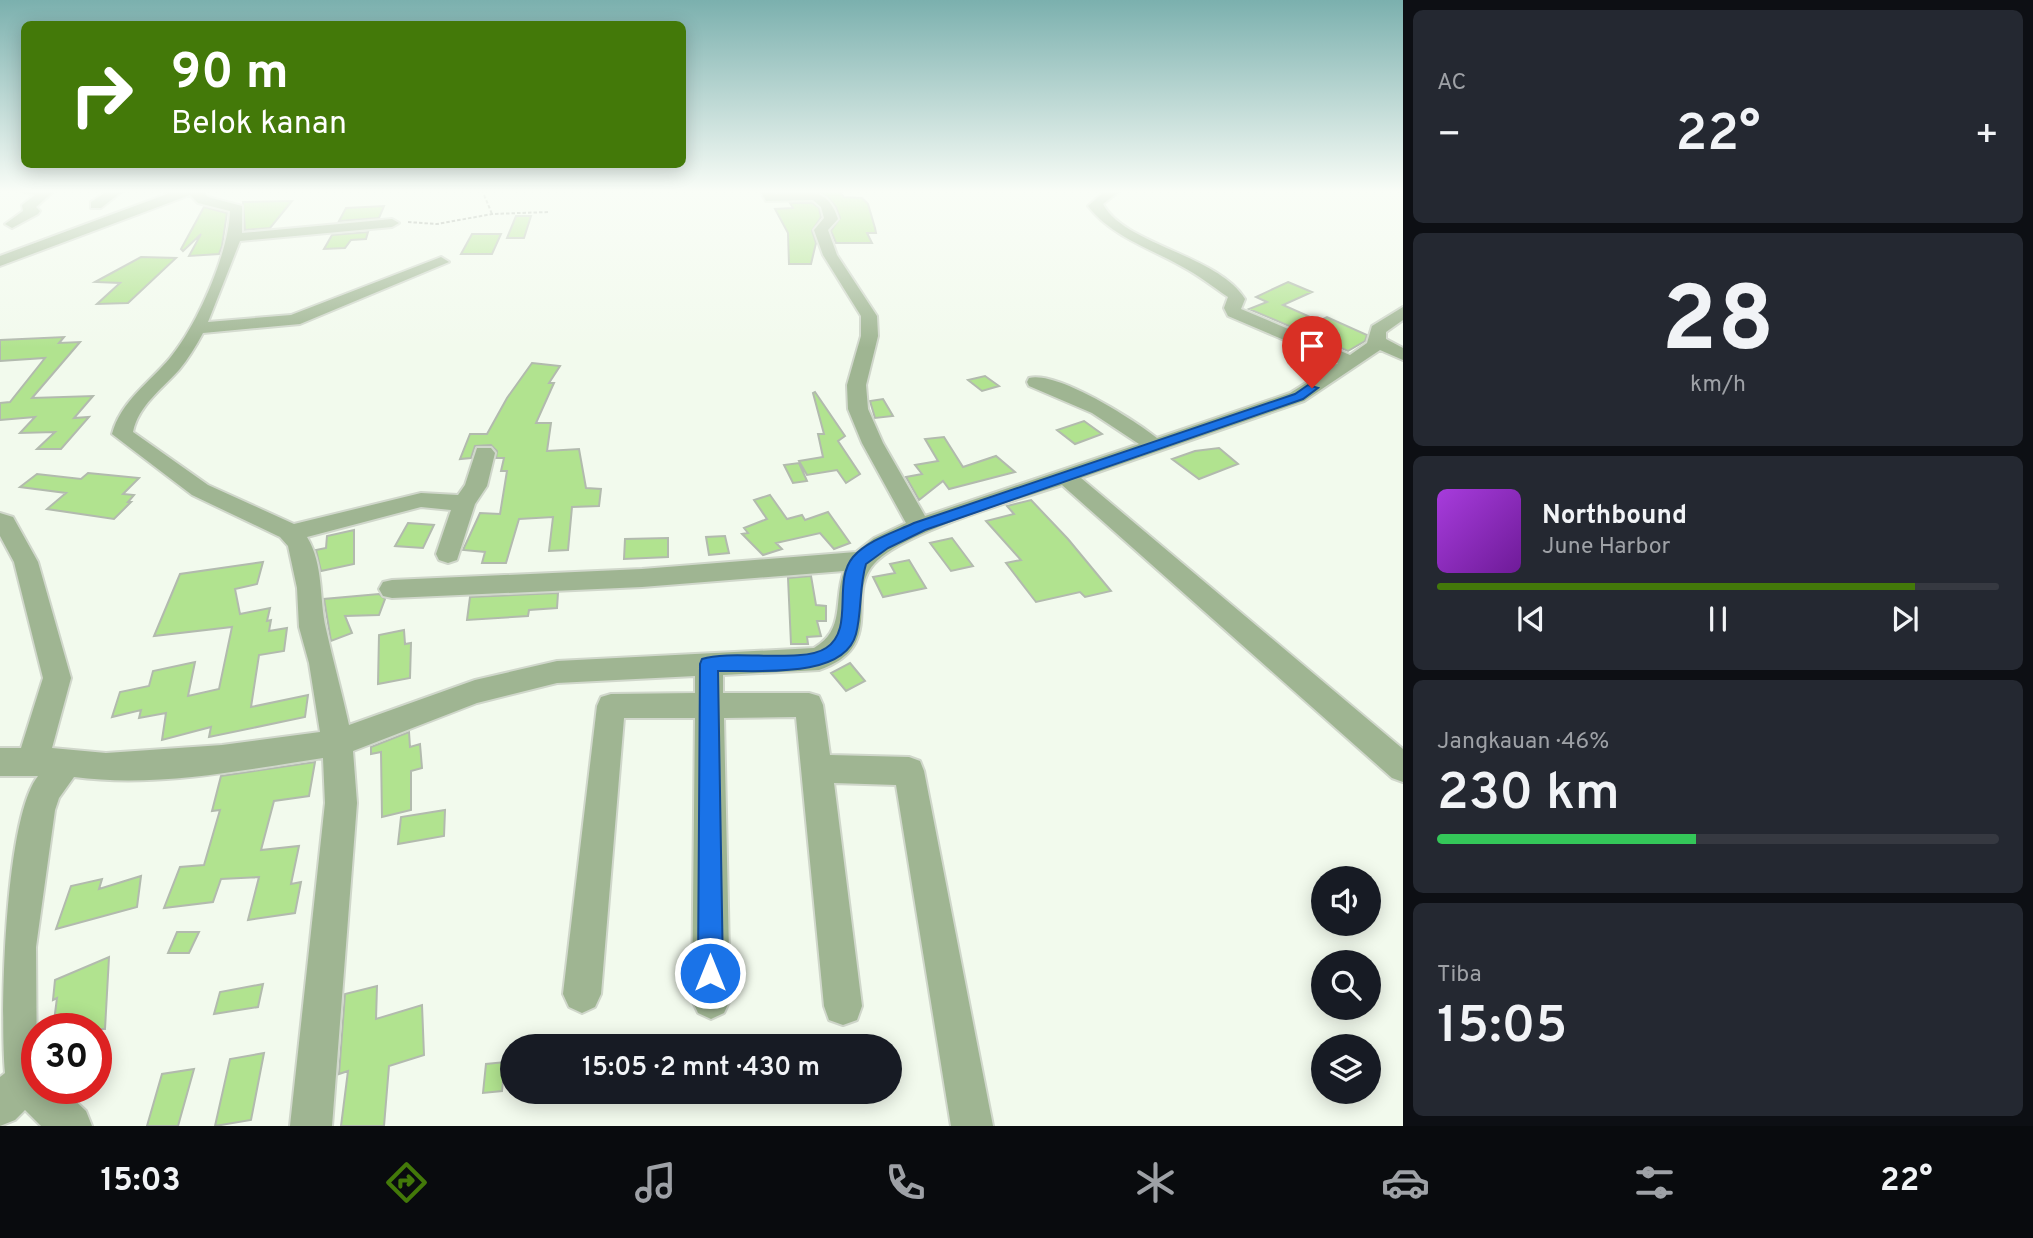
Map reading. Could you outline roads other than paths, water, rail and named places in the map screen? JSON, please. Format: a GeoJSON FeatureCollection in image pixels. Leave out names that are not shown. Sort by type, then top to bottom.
{"type":"FeatureCollection","features":[{"type":"Feature","properties":{"kind":"street"},"geometry":{"type":"LineString","coordinates":[[0,261],[50,243]]}},
{"type":"Feature","properties":{"kind":"street"},"geometry":{"type":"LineString","coordinates":[[230,243],[221,276],[197,328],[181,356],[127,416],[122,434],[217,500],[293,535],[299,544],[310,588],[312,627],[323,663],[337,743],[341,803],[311,1126]]}},
{"type":"Feature","properties":{"kind":"street"},"geometry":{"type":"LineString","coordinates":[[826,243],[830,255],[869,316],[872,327],[856,394],[861,417],[920,526]]}},
{"type":"Feature","properties":{"kind":"street"},"geometry":{"type":"LineString","coordinates":[[1150,243],[1200,270],[1234,295],[1237,299],[1231,308],[1234,312],[1349,361]]}},
{"type":"Feature","properties":{"kind":"street"},"geometry":{"type":"LineString","coordinates":[[197,328],[294,320],[441,261]]}},
{"type":"Feature","properties":{"kind":"street"},"geometry":{"type":"LineString","coordinates":[[392,589],[642,578],[859,561],[883,544],[920,526],[1299,397],[1377,341],[1378,330],[1403,312]]}},
{"type":"Feature","properties":{"kind":"street"},"geometry":{"type":"LineString","coordinates":[[1377,341],[1403,355]]}},
{"type":"Feature","properties":{"kind":"street"},"geometry":{"type":"LineString","coordinates":[[1036,382],[1076,396],[1116,415],[1156,447]]}},
{"type":"Feature","properties":{"kind":"street"},"geometry":{"type":"LineString","coordinates":[[448,554],[464,503],[476,486],[484,453]]}},
{"type":"Feature","properties":{"kind":"street"},"geometry":{"type":"LineString","coordinates":[[1064,475],[1403,768]]}},
{"type":"Feature","properties":{"kind":"street"},"geometry":{"type":"LineString","coordinates":[[293,535],[303,529],[421,500],[464,503]]}},
{"type":"Feature","properties":{"kind":"street"},"geometry":{"type":"LineString","coordinates":[[0,520],[11,532],[26,562],[57,678],[50,761],[9,968],[6,1006],[14,1093],[71,1126]]}},
{"type":"Feature","properties":{"kind":"street"},"geometry":{"type":"LineString","coordinates":[[0,762],[50,761],[106,767],[222,760],[337,743],[475,692],[556,672],[819,659],[833,653],[848,635],[853,580],[859,561]]}},
{"type":"Feature","properties":{"kind":"street"},"geometry":{"type":"LineString","coordinates":[[709,664],[711,1000]]}},
{"type":"Feature","properties":{"kind":"street"},"geometry":{"type":"LineString","coordinates":[[582,993],[611,706],[809,705],[843,1006]]}},
{"type":"Feature","properties":{"kind":"street"},"geometry":{"type":"LineString","coordinates":[[816,769],[909,771],[972,1126]]}}]}
